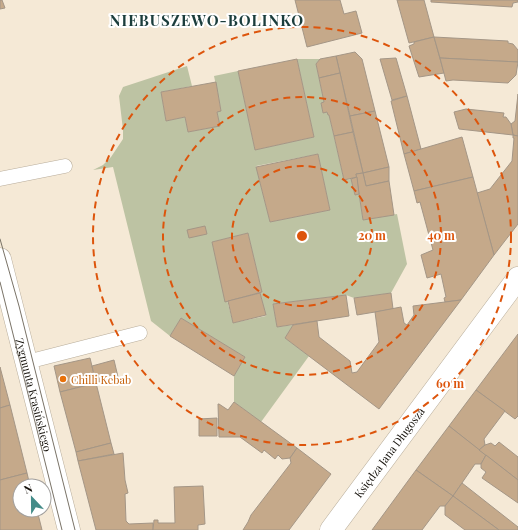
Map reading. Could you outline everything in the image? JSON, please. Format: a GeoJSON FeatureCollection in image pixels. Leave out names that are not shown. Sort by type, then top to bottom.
{"type":"FeatureCollection","features":[{"type":"Feature","properties":{"kind":"street","name":"Zygmunta Krasińskiego"},"geometry":{"type":"LineString","coordinates":[[0,258],[68,530]]}},
{"type":"Feature","properties":{"kind":"street","name":"Księdza Jana Długosza"},"geometry":{"type":"LineString","coordinates":[[331,530],[518,278]]}},
{"type":"Feature","properties":{"kind":"lane"},"geometry":{"type":"LineString","coordinates":[[0,179],[65,166]]}},
{"type":"Feature","properties":{"kind":"lane"},"geometry":{"type":"LineString","coordinates":[[27,362],[140,333]]}},
{"type":"Feature","properties":{"kind":"green space"},"geometry":{"type":"Polygon","coordinates":[[[297,59],[320,59],[316,64],[324,102],[321,103],[323,113],[327,112],[329,115],[344,180],[351,179],[355,195],[359,194],[363,220],[397,214],[407,264],[391,293],[354,298],[346,295],[273,304],[277,327],[293,325],[285,338],[309,356],[261,422],[234,402],[234,376],[245,357],[181,318],[170,336],[151,321],[113,167],[93,170],[103,165],[111,157],[123,139],[119,96],[123,87],[187,66],[192,86],[161,92],[166,121],[185,117],[188,132],[220,126],[217,112],[221,110],[214,76],[238,71],[255,150],[314,137],[297,59]],[[318,154],[256,166],[270,222],[330,210],[318,154]],[[248,233],[212,242],[233,323],[266,316],[248,233]]]}},
{"type":"Feature","properties":{"kind":"building"},"geometry":{"type":"Polygon","coordinates":[[[0,0],[2,0],[5,8],[0,9],[0,0]]]}},
{"type":"Feature","properties":{"kind":"building"},"geometry":{"type":"Polygon","coordinates":[[[295,0],[340,0],[344,14],[356,11],[362,33],[307,47],[295,0]]]}},
{"type":"Feature","properties":{"kind":"building"},"geometry":{"type":"Polygon","coordinates":[[[397,0],[424,0],[434,37],[409,43],[397,0]]]}},
{"type":"Feature","properties":{"kind":"building"},"geometry":{"type":"Polygon","coordinates":[[[431,0],[518,0],[518,2],[513,3],[512,7],[431,2],[431,0]]]}},
{"type":"Feature","properties":{"kind":"building"},"geometry":{"type":"Polygon","coordinates":[[[434,37],[444,73],[419,77],[409,46],[414,44],[414,42],[434,37]]]}},
{"type":"Feature","properties":{"kind":"building"},"geometry":{"type":"Polygon","coordinates":[[[434,37],[508,41],[508,43],[513,44],[518,50],[518,62],[440,58],[434,37]]]}},
{"type":"Feature","properties":{"kind":"building"},"geometry":{"type":"Polygon","coordinates":[[[355,52],[362,59],[375,111],[350,116],[336,56],[355,52]]]}},
{"type":"Feature","properties":{"kind":"building"},"geometry":{"type":"Polygon","coordinates":[[[336,56],[340,73],[319,78],[316,64],[320,59],[336,56]]]}},
{"type":"Feature","properties":{"kind":"building"},"geometry":{"type":"Polygon","coordinates":[[[396,58],[407,96],[392,100],[380,59],[396,58]]]}},
{"type":"Feature","properties":{"kind":"building"},"geometry":{"type":"Polygon","coordinates":[[[440,58],[518,62],[516,75],[508,83],[453,80],[446,81],[440,58]]]}},
{"type":"Feature","properties":{"kind":"building"},"geometry":{"type":"Polygon","coordinates":[[[297,59],[314,137],[255,150],[238,71],[297,59]]]}},
{"type":"Feature","properties":{"kind":"building"},"geometry":{"type":"Polygon","coordinates":[[[340,73],[353,132],[334,136],[329,115],[327,112],[323,113],[321,103],[324,102],[319,78],[340,73]]]}},
{"type":"Feature","properties":{"kind":"building"},"geometry":{"type":"Polygon","coordinates":[[[216,82],[221,111],[217,112],[220,126],[188,132],[185,117],[166,121],[161,92],[216,82]]]}},
{"type":"Feature","properties":{"kind":"building"},"geometry":{"type":"Polygon","coordinates":[[[518,94],[518,136],[513,135],[511,124],[515,121],[518,94]]]}},
{"type":"Feature","properties":{"kind":"building"},"geometry":{"type":"Polygon","coordinates":[[[407,96],[421,149],[404,154],[391,101],[407,96]]]}},
{"type":"Feature","properties":{"kind":"building"},"geometry":{"type":"Polygon","coordinates":[[[466,109],[504,113],[503,117],[506,117],[511,124],[513,135],[459,129],[454,112],[466,109]]]}},
{"type":"Feature","properties":{"kind":"building"},"geometry":{"type":"Polygon","coordinates":[[[375,111],[389,167],[363,173],[350,116],[375,111]]]}},
{"type":"Feature","properties":{"kind":"building"},"geometry":{"type":"Polygon","coordinates":[[[353,132],[363,173],[356,174],[357,177],[344,180],[334,136],[353,132]]]}},
{"type":"Feature","properties":{"kind":"building"},"geometry":{"type":"Polygon","coordinates":[[[513,135],[518,136],[518,224],[494,255],[477,193],[490,189],[512,161],[513,135]]]}},
{"type":"Feature","properties":{"kind":"building"},"geometry":{"type":"Polygon","coordinates":[[[462,137],[473,177],[414,191],[404,154],[462,137]]]}},
{"type":"Feature","properties":{"kind":"building"},"geometry":{"type":"Polygon","coordinates":[[[318,154],[330,210],[270,222],[256,167],[318,154]]]}},
{"type":"Feature","properties":{"kind":"building"},"geometry":{"type":"Polygon","coordinates":[[[389,167],[389,181],[366,186],[363,173],[389,167]]]}},
{"type":"Feature","properties":{"kind":"building"},"geometry":{"type":"Polygon","coordinates":[[[363,173],[366,186],[389,181],[394,215],[363,220],[356,174],[363,173]]]}},
{"type":"Feature","properties":{"kind":"building"},"geometry":{"type":"Polygon","coordinates":[[[357,177],[359,194],[355,195],[351,179],[357,177]]]}},
{"type":"Feature","properties":{"kind":"building"},"geometry":{"type":"Polygon","coordinates":[[[473,177],[494,255],[461,300],[445,302],[444,298],[446,297],[441,274],[427,278],[421,255],[433,250],[420,202],[417,203],[414,191],[473,177]]]}},
{"type":"Feature","properties":{"kind":"building"},"geometry":{"type":"Polygon","coordinates":[[[205,226],[207,234],[189,238],[187,230],[205,226]]]}},
{"type":"Feature","properties":{"kind":"building"},"geometry":{"type":"Polygon","coordinates":[[[248,233],[262,292],[225,302],[212,242],[248,233]]]}},
{"type":"Feature","properties":{"kind":"building"},"geometry":{"type":"Polygon","coordinates":[[[260,293],[266,315],[233,323],[228,301],[260,293]]]}},
{"type":"Feature","properties":{"kind":"building"},"geometry":{"type":"Polygon","coordinates":[[[391,293],[393,309],[357,315],[354,298],[391,293]]]}},
{"type":"Feature","properties":{"kind":"building"},"geometry":{"type":"Polygon","coordinates":[[[346,295],[349,316],[277,327],[273,304],[346,295]]]}},
{"type":"Feature","properties":{"kind":"building"},"geometry":{"type":"Polygon","coordinates":[[[461,300],[379,409],[285,338],[293,325],[317,321],[319,337],[350,361],[352,373],[357,372],[379,342],[375,312],[401,307],[404,323],[407,325],[414,315],[413,306],[461,300]]]}},
{"type":"Feature","properties":{"kind":"building"},"geometry":{"type":"Polygon","coordinates":[[[181,318],[245,357],[234,376],[170,336],[181,318]]]}},
{"type":"Feature","properties":{"kind":"building"},"geometry":{"type":"Polygon","coordinates":[[[518,334],[518,416],[515,419],[476,390],[518,334]]]}},
{"type":"Feature","properties":{"kind":"building"},"geometry":{"type":"Polygon","coordinates":[[[90,358],[96,383],[60,392],[54,366],[90,358]]]}},
{"type":"Feature","properties":{"kind":"building"},"geometry":{"type":"Polygon","coordinates":[[[114,360],[118,377],[96,383],[92,366],[114,360]]]}},
{"type":"Feature","properties":{"kind":"building"},"geometry":{"type":"Polygon","coordinates":[[[0,367],[10,405],[0,408],[0,367]]]}},
{"type":"Feature","properties":{"kind":"building"},"geometry":{"type":"Polygon","coordinates":[[[96,383],[111,443],[76,452],[60,392],[96,383]]]}},
{"type":"Feature","properties":{"kind":"building"},"geometry":{"type":"Polygon","coordinates":[[[476,390],[505,411],[484,439],[485,445],[479,450],[449,426],[476,390]]]}},
{"type":"Feature","properties":{"kind":"building"},"geometry":{"type":"Polygon","coordinates":[[[234,402],[297,448],[290,458],[282,459],[278,455],[275,459],[264,450],[262,453],[240,437],[219,437],[218,404],[228,410],[234,402]]]}},
{"type":"Feature","properties":{"kind":"building"},"geometry":{"type":"Polygon","coordinates":[[[10,405],[27,473],[0,480],[0,408],[10,405]]]}},
{"type":"Feature","properties":{"kind":"building"},"geometry":{"type":"Polygon","coordinates":[[[217,418],[217,436],[199,436],[199,419],[217,418]]]}},
{"type":"Feature","properties":{"kind":"building"},"geometry":{"type":"Polygon","coordinates":[[[449,426],[486,455],[481,464],[475,464],[453,496],[416,470],[449,426]]]}},
{"type":"Feature","properties":{"kind":"building"},"geometry":{"type":"Polygon","coordinates":[[[499,442],[518,457],[518,480],[479,450],[485,445],[491,443],[495,446],[499,442]]]}},
{"type":"Feature","properties":{"kind":"building"},"geometry":{"type":"Polygon","coordinates":[[[111,443],[114,454],[78,461],[76,452],[111,443]]]}},
{"type":"Feature","properties":{"kind":"building"},"geometry":{"type":"Polygon","coordinates":[[[297,448],[331,474],[289,530],[243,530],[251,515],[291,463],[290,458],[297,448]]]}},
{"type":"Feature","properties":{"kind":"building"},"geometry":{"type":"Polygon","coordinates":[[[123,453],[125,480],[128,493],[125,494],[126,521],[129,524],[153,523],[153,530],[96,530],[78,461],[123,453]]]}},
{"type":"Feature","properties":{"kind":"building"},"geometry":{"type":"Polygon","coordinates":[[[486,455],[518,480],[518,503],[482,478],[486,472],[481,468],[481,464],[486,455]]]}},
{"type":"Feature","properties":{"kind":"building"},"geometry":{"type":"Polygon","coordinates":[[[416,470],[453,496],[445,506],[440,506],[422,530],[372,530],[416,470]]]}},
{"type":"Feature","properties":{"kind":"building"},"geometry":{"type":"Polygon","coordinates":[[[27,473],[28,478],[12,478],[12,518],[39,518],[42,530],[0,530],[0,480],[27,473]]]}},
{"type":"Feature","properties":{"kind":"building"},"geometry":{"type":"Polygon","coordinates":[[[462,483],[518,527],[518,530],[499,530],[453,496],[462,483]]]}},
{"type":"Feature","properties":{"kind":"building"},"geometry":{"type":"Polygon","coordinates":[[[203,486],[205,524],[198,525],[198,530],[153,530],[154,520],[158,520],[158,523],[175,523],[174,487],[203,486]]]}},
{"type":"Feature","properties":{"kind":"building"},"geometry":{"type":"Polygon","coordinates":[[[453,496],[499,530],[465,530],[445,515],[445,506],[453,496]]]}},
{"type":"Feature","properties":{"kind":"tram line"},"geometry":{"type":"LineString","coordinates":[[0,239],[19,306],[75,530]]}},
{"type":"Feature","properties":{"kind":"tram line"},"geometry":{"type":"LineString","coordinates":[[0,282],[62,530]]}},
{"type":"Feature","properties":{"kind":"place","name":"Chilli Kebab"},"geometry":{"type":"Point","coordinates":[63,379]}},
{"type":"Feature","properties":{"kind":"district","name":"NIEBUSZEWO-BOLINKO"},"geometry":{"type":"Point","coordinates":[207,20]}}]}
